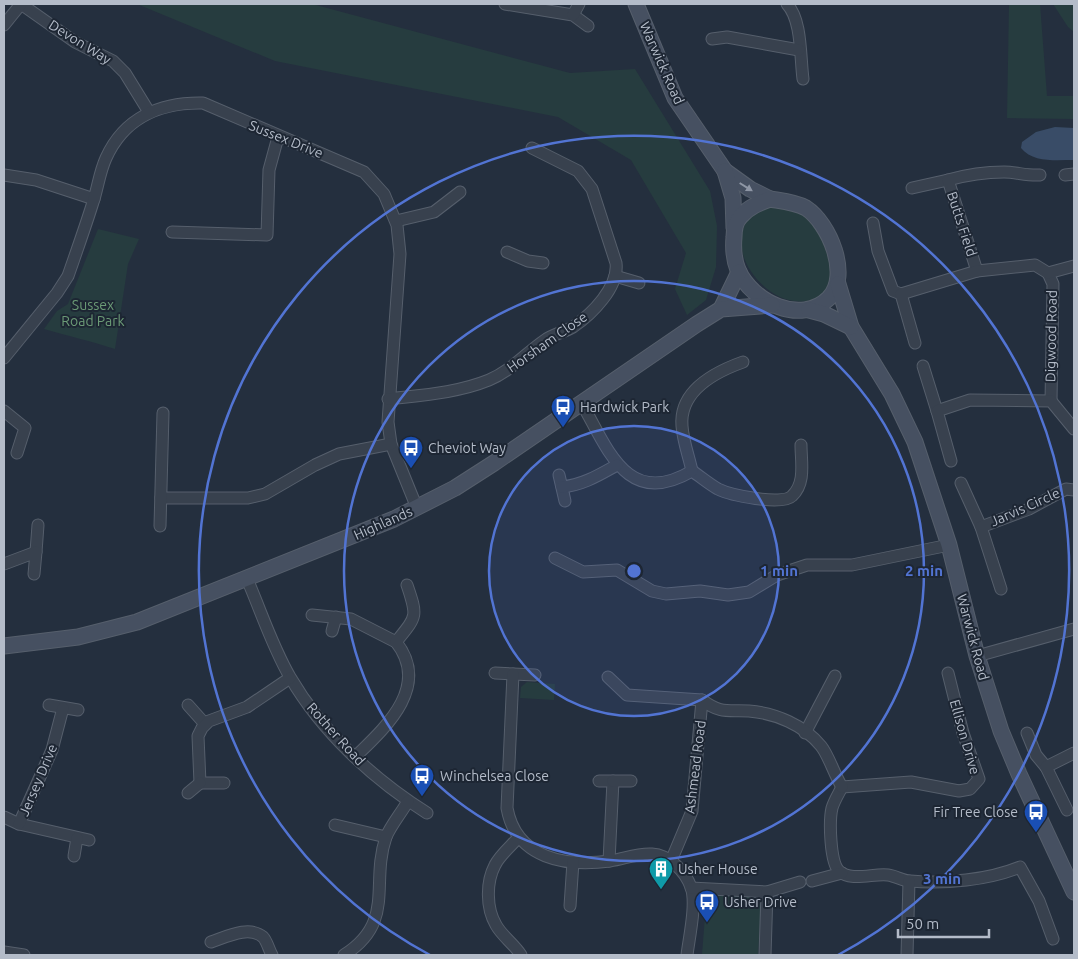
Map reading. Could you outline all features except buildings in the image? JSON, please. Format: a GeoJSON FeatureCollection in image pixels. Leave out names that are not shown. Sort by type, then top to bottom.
{"type":"FeatureCollection","features":[{"type":"Feature","properties":{"kind":"main road","name":"Warwick Road"},"geometry":{"type":"LineString","coordinates":[[636,4],[675,98],[725,171],[733,198],[734,229]]}},
{"type":"Feature","properties":{"kind":"main road","name":"Warwick Road"},"geometry":{"type":"LineString","coordinates":[[725,171],[750,189],[770,199]]}},
{"type":"Feature","properties":{"kind":"main road"},"geometry":{"type":"LineString","coordinates":[[809,310],[825,301],[838,284],[839,275],[836,254],[817,217],[792,202],[770,199],[752,206],[739,217],[734,229],[734,260],[739,272],[752,289],[772,305],[789,310],[809,310],[824,314],[851,327]]}},
{"type":"Feature","properties":{"kind":"main road"},"geometry":{"type":"LineString","coordinates":[[721,309],[739,272]]}},
{"type":"Feature","properties":{"kind":"main road","name":"Warwick Road"},"geometry":{"type":"LineString","coordinates":[[838,284],[851,327],[892,394],[915,442],[949,545],[977,656],[1001,731],[1074,892]]}},
{"type":"Feature","properties":{"kind":"main road","name":"Highlands"},"geometry":{"type":"LineString","coordinates":[[4,646],[69,639],[137,622],[247,579],[416,508],[455,488],[494,463],[581,402],[721,309],[772,305]]}},
{"type":"Feature","properties":{"kind":"street"},"geometry":{"type":"LineString","coordinates":[[4,25],[21,4]]}},
{"type":"Feature","properties":{"kind":"street","name":"Devon Way"},"geometry":{"type":"LineString","coordinates":[[21,4],[76,42],[113,61],[126,73],[149,112]]}},
{"type":"Feature","properties":{"kind":"street"},"geometry":{"type":"LineString","coordinates":[[505,4],[573,15],[588,26]]}},
{"type":"Feature","properties":{"kind":"street"},"geometry":{"type":"LineString","coordinates":[[573,15],[578,4]]}},
{"type":"Feature","properties":{"kind":"street"},"geometry":{"type":"LineString","coordinates":[[787,4],[794,11],[798,20],[799,50],[804,79]]}},
{"type":"Feature","properties":{"kind":"street"},"geometry":{"type":"LineString","coordinates":[[712,39],[726,37],[799,50]]}},
{"type":"Feature","properties":{"kind":"street","name":"Sussex Drive"},"geometry":{"type":"LineString","coordinates":[[4,358],[57,293],[68,276],[106,158],[125,128],[149,112],[182,103],[203,103],[278,137],[364,172],[384,194],[396,222],[400,254],[388,399],[388,422],[391,444],[416,508]]}},
{"type":"Feature","properties":{"kind":"street"},"geometry":{"type":"LineString","coordinates":[[172,232],[267,235],[269,170],[278,137]]}},
{"type":"Feature","properties":{"kind":"street"},"geometry":{"type":"LineString","coordinates":[[532,148],[578,171],[592,189],[616,263],[615,276],[638,283]]}},
{"type":"Feature","properties":{"kind":"street","name":"Butts Field"},"geometry":{"type":"LineString","coordinates":[[977,271],[948,180],[969,175],[1006,172],[1028,176],[1040,175]]}},
{"type":"Feature","properties":{"kind":"street"},"geometry":{"type":"LineString","coordinates":[[4,175],[36,180],[94,199]]}},
{"type":"Feature","properties":{"kind":"street"},"geometry":{"type":"LineString","coordinates":[[912,188],[948,180]]}},
{"type":"Feature","properties":{"kind":"street"},"geometry":{"type":"LineString","coordinates":[[396,222],[434,212],[460,192]]}},
{"type":"Feature","properties":{"kind":"street"},"geometry":{"type":"LineString","coordinates":[[873,224],[878,250],[893,291],[901,294],[977,271],[1034,265],[1048,273],[1074,266]]}},
{"type":"Feature","properties":{"kind":"street"},"geometry":{"type":"LineString","coordinates":[[507,252],[528,261],[543,263]]}},
{"type":"Feature","properties":{"kind":"street","name":"Digwood Road"},"geometry":{"type":"LineString","coordinates":[[1048,273],[1053,284],[1051,401]]}},
{"type":"Feature","properties":{"kind":"street","name":"Horsham Close"},"geometry":{"type":"LineString","coordinates":[[388,399],[440,393],[489,380],[507,370],[547,338],[572,327],[591,311],[602,298],[615,276]]}},
{"type":"Feature","properties":{"kind":"street"},"geometry":{"type":"LineString","coordinates":[[901,294],[915,343]]}},
{"type":"Feature","properties":{"kind":"street"},"geometry":{"type":"LineString","coordinates":[[743,362],[722,370],[707,379],[695,388],[686,403],[682,426],[692,471],[719,489],[772,501],[782,501],[792,497],[802,478],[801,445]]}},
{"type":"Feature","properties":{"kind":"street"},"geometry":{"type":"LineString","coordinates":[[923,366],[951,461]]}},
{"type":"Feature","properties":{"kind":"street"},"geometry":{"type":"LineString","coordinates":[[937,411],[970,400],[1051,401],[1074,429]]}},
{"type":"Feature","properties":{"kind":"street"},"geometry":{"type":"LineString","coordinates":[[581,402],[617,465],[630,476],[645,482],[662,483],[680,479],[692,471]]}},
{"type":"Feature","properties":{"kind":"street"},"geometry":{"type":"LineString","coordinates":[[4,411],[25,428],[17,453]]}},
{"type":"Feature","properties":{"kind":"street"},"geometry":{"type":"LineString","coordinates":[[160,526],[163,413]]}},
{"type":"Feature","properties":{"kind":"street"},"geometry":{"type":"LineString","coordinates":[[161,498],[248,498],[265,494],[314,465],[339,454],[391,444]]}},
{"type":"Feature","properties":{"kind":"street"},"geometry":{"type":"LineString","coordinates":[[562,486],[574,486],[591,480],[617,465]]}},
{"type":"Feature","properties":{"kind":"street"},"geometry":{"type":"LineString","coordinates":[[559,475],[565,501]]}},
{"type":"Feature","properties":{"kind":"street"},"geometry":{"type":"LineString","coordinates":[[961,483],[981,527]]}},
{"type":"Feature","properties":{"kind":"street","name":"Jarvis Circle"},"geometry":{"type":"LineString","coordinates":[[1001,589],[981,527],[1029,508],[1066,489],[1074,490]]}},
{"type":"Feature","properties":{"kind":"street"},"geometry":{"type":"LineString","coordinates":[[34,574],[38,525]]}},
{"type":"Feature","properties":{"kind":"street"},"geometry":{"type":"LineString","coordinates":[[554,558],[583,572],[617,570],[652,591],[666,594],[700,591],[728,595],[749,592],[776,575],[807,565],[852,565],[949,545]]}},
{"type":"Feature","properties":{"kind":"street"},"geometry":{"type":"LineString","coordinates":[[4,564],[36,552]]}},
{"type":"Feature","properties":{"kind":"street","name":"Rother Road"},"geometry":{"type":"LineString","coordinates":[[247,579],[290,678],[320,721],[375,777],[427,813]]}},
{"type":"Feature","properties":{"kind":"street"},"geometry":{"type":"LineString","coordinates":[[396,642],[414,620],[414,604],[407,585]]}},
{"type":"Feature","properties":{"kind":"street"},"geometry":{"type":"LineString","coordinates":[[312,615],[351,619],[396,642],[405,653],[408,682],[404,698],[384,729],[356,756]]}},
{"type":"Feature","properties":{"kind":"street"},"geometry":{"type":"LineString","coordinates":[[332,630],[336,617]]}},
{"type":"Feature","properties":{"kind":"street"},"geometry":{"type":"LineString","coordinates":[[977,656],[1074,629]]}},
{"type":"Feature","properties":{"kind":"street"},"geometry":{"type":"LineString","coordinates":[[495,673],[535,674]]}},
{"type":"Feature","properties":{"kind":"street","name":"Ellison Drive"},"geometry":{"type":"LineString","coordinates":[[842,787],[911,782],[960,791],[970,789],[977,783],[979,779],[963,733],[948,673]]}},
{"type":"Feature","properties":{"kind":"street"},"geometry":{"type":"LineString","coordinates":[[513,674],[507,808],[509,822],[518,838],[533,851],[547,857],[573,862],[610,861],[653,854],[671,861],[680,869],[691,888],[692,909],[687,955]]}},
{"type":"Feature","properties":{"kind":"street"},"geometry":{"type":"LineString","coordinates":[[805,733],[835,676]]}},
{"type":"Feature","properties":{"kind":"street","name":"Ashmead Road"},"geometry":{"type":"LineString","coordinates":[[608,677],[627,695],[702,700],[715,710],[772,715],[790,722],[820,745],[842,787]]}},
{"type":"Feature","properties":{"kind":"street"},"geometry":{"type":"LineString","coordinates":[[200,783],[198,736],[206,724],[247,707],[290,678]]}},
{"type":"Feature","properties":{"kind":"street","name":"Ashmead Road"},"geometry":{"type":"LineString","coordinates":[[671,861],[692,811],[702,700]]}},
{"type":"Feature","properties":{"kind":"street"},"geometry":{"type":"LineString","coordinates":[[49,705],[78,710]]}},
{"type":"Feature","properties":{"kind":"street"},"geometry":{"type":"LineString","coordinates":[[188,705],[206,724]]}},
{"type":"Feature","properties":{"kind":"street","name":"Jersey Drive"},"geometry":{"type":"LineString","coordinates":[[19,824],[52,750],[63,708]]}},
{"type":"Feature","properties":{"kind":"street"},"geometry":{"type":"LineString","coordinates":[[1027,733],[1036,755],[1046,766],[1066,810]]}},
{"type":"Feature","properties":{"kind":"street"},"geometry":{"type":"LineString","coordinates":[[1046,766],[1074,753]]}},
{"type":"Feature","properties":{"kind":"street"},"geometry":{"type":"LineString","coordinates":[[599,781],[631,782]]}},
{"type":"Feature","properties":{"kind":"street"},"geometry":{"type":"LineString","coordinates":[[610,861],[613,781]]}},
{"type":"Feature","properties":{"kind":"street"},"geometry":{"type":"LineString","coordinates":[[188,792],[200,783],[224,783]]}},
{"type":"Feature","properties":{"kind":"street"},"geometry":{"type":"LineString","coordinates":[[842,787],[832,807],[832,858],[835,867],[842,873],[853,876],[888,875],[908,882],[961,880],[1009,871],[1020,867],[1038,902],[1053,939]]}},
{"type":"Feature","properties":{"kind":"street"},"geometry":{"type":"LineString","coordinates":[[344,955],[355,948],[368,934],[376,919],[386,837],[408,801]]}},
{"type":"Feature","properties":{"kind":"street"},"geometry":{"type":"LineString","coordinates":[[4,818],[19,824],[89,840]]}},
{"type":"Feature","properties":{"kind":"street"},"geometry":{"type":"LineString","coordinates":[[335,825],[386,837]]}},
{"type":"Feature","properties":{"kind":"street"},"geometry":{"type":"LineString","coordinates":[[74,856],[77,838]]}},
{"type":"Feature","properties":{"kind":"street"},"geometry":{"type":"LineString","coordinates":[[518,838],[496,863],[490,879],[489,892],[490,910],[496,926],[521,955]]}},
{"type":"Feature","properties":{"kind":"street"},"geometry":{"type":"LineString","coordinates":[[570,906],[573,862]]}},
{"type":"Feature","properties":{"kind":"street"},"geometry":{"type":"LineString","coordinates":[[812,881],[842,873]]}},
{"type":"Feature","properties":{"kind":"street"},"geometry":{"type":"LineString","coordinates":[[691,888],[767,892],[800,882]]}},
{"type":"Feature","properties":{"kind":"street"},"geometry":{"type":"LineString","coordinates":[[907,955],[908,882]]}},
{"type":"Feature","properties":{"kind":"street"},"geometry":{"type":"LineString","coordinates":[[765,955],[767,892]]}},
{"type":"Feature","properties":{"kind":"street"},"geometry":{"type":"LineString","coordinates":[[211,942],[240,932],[256,933],[264,938],[272,955]]}},
{"type":"Feature","properties":{"kind":"street"},"geometry":{"type":"LineString","coordinates":[[4,952],[24,955]]}},
{"type":"Feature","properties":{"kind":"green space"},"geometry":{"type":"Polygon","coordinates":[[[137,4],[312,4],[570,73],[635,69],[710,191],[717,226],[716,267],[706,300],[687,315],[675,289],[686,253],[631,160],[558,117],[275,61],[137,4]]]}},
{"type":"Feature","properties":{"kind":"green space"},"geometry":{"type":"Polygon","coordinates":[[[1009,4],[1040,4],[1047,96],[1074,96],[1074,119],[1007,118],[1009,4]]]}},
{"type":"Feature","properties":{"kind":"green space"},"geometry":{"type":"Polygon","coordinates":[[[1053,4],[1074,4],[1074,32],[1068,27],[1053,4]]]}},
{"type":"Feature","properties":{"kind":"green space"},"geometry":{"type":"Polygon","coordinates":[[[787,206],[810,219],[822,238],[830,263],[828,286],[822,294],[811,300],[797,301],[783,298],[770,291],[749,268],[743,254],[741,240],[744,227],[750,215],[764,208],[787,206]]]}},
{"type":"Feature","properties":{"kind":"green space","name":"Sussex Road Park"},"geometry":{"type":"Polygon","coordinates":[[[98,229],[139,239],[128,264],[115,349],[44,329],[57,311],[68,304],[98,229]]]}},
{"type":"Feature","properties":{"kind":"green space"},"geometry":{"type":"Polygon","coordinates":[[[527,682],[555,684],[554,700],[520,698],[521,687],[527,682]]]}},
{"type":"Feature","properties":{"kind":"green space"},"geometry":{"type":"Polygon","coordinates":[[[714,895],[754,897],[761,906],[758,955],[702,954],[706,904],[714,895]]]}},
{"type":"Feature","properties":{"kind":"water"},"geometry":{"type":"Polygon","coordinates":[[[1055,127],[1074,128],[1074,160],[1038,158],[1026,153],[1021,148],[1022,142],[1036,132],[1055,127]]]}},
{"type":"Feature","properties":{"kind":"place","name":"Hardwick Park"},"geometry":{"type":"Point","coordinates":[563,428]}},
{"type":"Feature","properties":{"kind":"place","name":"Cheviot Way"},"geometry":{"type":"Point","coordinates":[411,469]}},
{"type":"Feature","properties":{"kind":"place","name":"Winchelsea Close"},"geometry":{"type":"Point","coordinates":[422,797]}},
{"type":"Feature","properties":{"kind":"place","name":"Fir Tree Close"},"geometry":{"type":"Point","coordinates":[1036,833]}},
{"type":"Feature","properties":{"kind":"place","name":"Usher House"},"geometry":{"type":"Point","coordinates":[661,890]}},
{"type":"Feature","properties":{"kind":"place","name":"Usher Drive"},"geometry":{"type":"Point","coordinates":[707,923]}}]}
